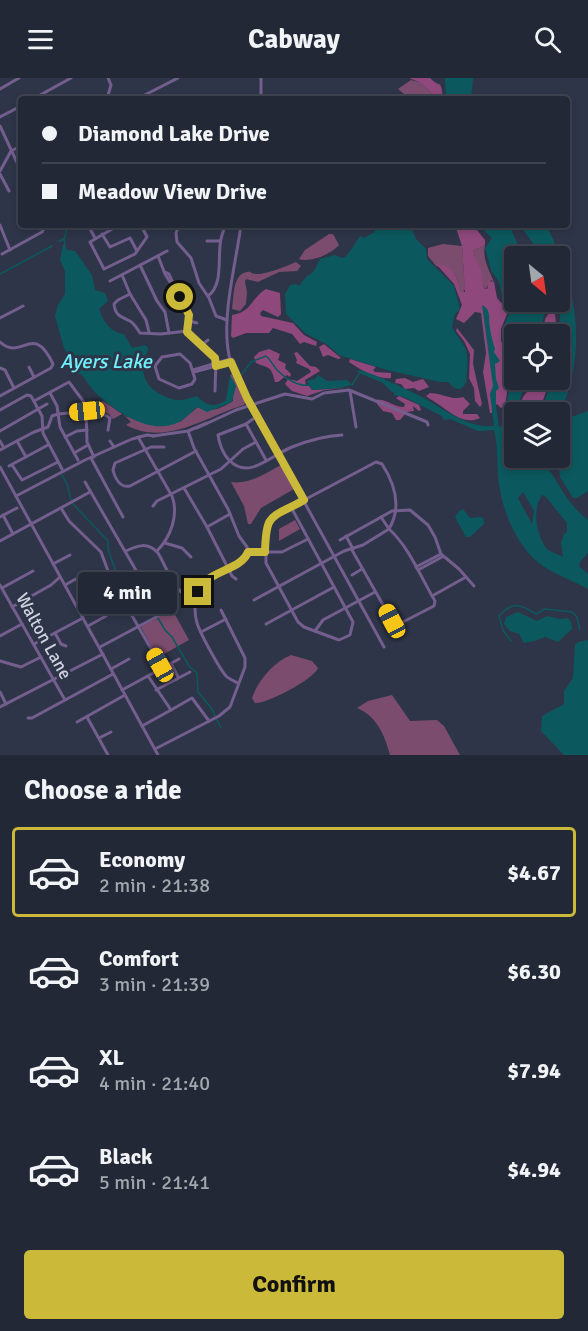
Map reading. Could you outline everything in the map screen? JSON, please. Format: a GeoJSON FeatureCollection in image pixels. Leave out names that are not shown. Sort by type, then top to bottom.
{"type":"FeatureCollection","features":[{"type":"Feature","properties":{"kind":"street"},"geometry":{"type":"LineString","coordinates":[[0,89],[19,78]]}},
{"type":"Feature","properties":{"kind":"street"},"geometry":{"type":"LineString","coordinates":[[38,96],[71,78]]}},
{"type":"Feature","properties":{"kind":"street"},"geometry":{"type":"LineString","coordinates":[[108,78],[111,85],[108,96]]}},
{"type":"Feature","properties":{"kind":"street"},"geometry":{"type":"LineString","coordinates":[[143,96],[178,78]]}},
{"type":"Feature","properties":{"kind":"street"},"geometry":{"type":"LineString","coordinates":[[261,78],[261,96]]}},
{"type":"Feature","properties":{"kind":"street"},"geometry":{"type":"LineString","coordinates":[[0,117],[18,108]]}},
{"type":"Feature","properties":{"kind":"street"},"geometry":{"type":"LineString","coordinates":[[0,126],[18,165]]}},
{"type":"Feature","properties":{"kind":"street"},"geometry":{"type":"LineString","coordinates":[[9,190],[0,172],[2,162],[11,151],[18,148]]}},
{"type":"Feature","properties":{"kind":"street"},"geometry":{"type":"LineString","coordinates":[[0,226],[10,250]]}},
{"type":"Feature","properties":{"kind":"street"},"geometry":{"type":"LineString","coordinates":[[2,254],[42,232],[44,228]]}},
{"type":"Feature","properties":{"kind":"street"},"geometry":{"type":"LineString","coordinates":[[90,228],[95,238]]}},
{"type":"Feature","properties":{"kind":"street"},"geometry":{"type":"LineString","coordinates":[[113,228],[90,243],[103,269],[137,252],[147,236],[143,228]]}},
{"type":"Feature","properties":{"kind":"street"},"geometry":{"type":"LineString","coordinates":[[178,228],[177,242],[191,258],[199,284],[208,296],[216,316],[227,320]]}},
{"type":"Feature","properties":{"kind":"street"},"geometry":{"type":"LineString","coordinates":[[208,296],[215,290],[220,264],[220,241],[225,228]]}},
{"type":"Feature","properties":{"kind":"street"},"geometry":{"type":"LineString","coordinates":[[242,228],[227,320],[230,361],[278,454],[384,647]]}},
{"type":"Feature","properties":{"kind":"street"},"geometry":{"type":"LineString","coordinates":[[102,234],[111,247],[130,238],[137,252]]}},
{"type":"Feature","properties":{"kind":"street"},"geometry":{"type":"LineString","coordinates":[[207,241],[220,241]]}},
{"type":"Feature","properties":{"kind":"street"},"geometry":{"type":"LineString","coordinates":[[110,281],[167,250]]}},
{"type":"Feature","properties":{"kind":"street"},"geometry":{"type":"LineString","coordinates":[[158,256],[189,313],[187,332]]}},
{"type":"Feature","properties":{"kind":"street"},"geometry":{"type":"LineString","coordinates":[[140,265],[157,301],[165,310],[169,333]]}},
{"type":"Feature","properties":{"kind":"street"},"geometry":{"type":"LineString","coordinates":[[122,275],[130,294],[146,320],[149,332]]}},
{"type":"Feature","properties":{"kind":"street"},"geometry":{"type":"LineString","coordinates":[[130,294],[117,301],[114,309],[122,319],[132,322],[139,332],[187,332],[215,358],[215,391]]}},
{"type":"Feature","properties":{"kind":"street"},"geometry":{"type":"LineString","coordinates":[[0,318],[23,306]]}},
{"type":"Feature","properties":{"kind":"street"},"geometry":{"type":"LineString","coordinates":[[189,321],[197,323]]}},
{"type":"Feature","properties":{"kind":"street"},"geometry":{"type":"LineString","coordinates":[[202,345],[208,340]]}},
{"type":"Feature","properties":{"kind":"street"},"geometry":{"type":"LineString","coordinates":[[0,342],[13,348],[30,343],[40,345],[53,363],[51,368],[0,396]]}},
{"type":"Feature","properties":{"kind":"street"},"geometry":{"type":"LineString","coordinates":[[181,354],[194,371],[194,382],[178,388],[159,379],[155,366],[162,357],[181,354]]}},
{"type":"Feature","properties":{"kind":"street"},"geometry":{"type":"LineString","coordinates":[[194,371],[230,361]]}},
{"type":"Feature","properties":{"kind":"street"},"geometry":{"type":"LineString","coordinates":[[29,367],[34,377]]}},
{"type":"Feature","properties":{"kind":"street"},"geometry":{"type":"LineString","coordinates":[[0,368],[4,370],[14,388]]}},
{"type":"Feature","properties":{"kind":"street"},"geometry":{"type":"LineString","coordinates":[[34,401],[69,382],[85,402],[110,418],[108,430]]}},
{"type":"Feature","properties":{"kind":"street"},"geometry":{"type":"LineString","coordinates":[[350,391],[356,427]]}},
{"type":"Feature","properties":{"kind":"street"},"geometry":{"type":"LineString","coordinates":[[16,496],[138,437],[188,431],[287,393],[309,399],[324,393],[350,391],[427,422],[428,425]]}},
{"type":"Feature","properties":{"kind":"street"},"geometry":{"type":"LineString","coordinates":[[50,393],[56,404],[60,427],[78,460]]}},
{"type":"Feature","properties":{"kind":"street"},"geometry":{"type":"LineString","coordinates":[[0,410],[29,395],[42,416],[42,429],[48,445],[62,469]]}},
{"type":"Feature","properties":{"kind":"street"},"geometry":{"type":"LineString","coordinates":[[85,402],[88,445],[123,517]]}},
{"type":"Feature","properties":{"kind":"street"},"geometry":{"type":"LineString","coordinates":[[0,431],[47,404]]}},
{"type":"Feature","properties":{"kind":"street"},"geometry":{"type":"LineString","coordinates":[[0,441],[2,449],[48,427],[53,416],[58,414],[96,411]]}},
{"type":"Feature","properties":{"kind":"street"},"geometry":{"type":"LineString","coordinates":[[254,419],[218,435],[225,454],[237,467],[245,469],[254,467],[297,445],[342,435]]}},
{"type":"Feature","properties":{"kind":"street"},"geometry":{"type":"LineString","coordinates":[[246,424],[266,460]]}},
{"type":"Feature","properties":{"kind":"street"},"geometry":{"type":"LineString","coordinates":[[65,437],[77,431],[87,430]]}},
{"type":"Feature","properties":{"kind":"street"},"geometry":{"type":"LineString","coordinates":[[188,431],[248,552]]}},
{"type":"Feature","properties":{"kind":"street"},"geometry":{"type":"LineString","coordinates":[[138,437],[171,493],[175,512],[165,543],[157,551]]}},
{"type":"Feature","properties":{"kind":"street"},"geometry":{"type":"LineString","coordinates":[[17,441],[26,457]]}},
{"type":"Feature","properties":{"kind":"street"},"geometry":{"type":"LineString","coordinates":[[110,441],[114,447]]}},
{"type":"Feature","properties":{"kind":"street"},"geometry":{"type":"LineString","coordinates":[[153,506],[171,493],[222,468],[243,449],[256,442]]}},
{"type":"Feature","properties":{"kind":"street"},"geometry":{"type":"LineString","coordinates":[[48,445],[10,466],[22,480],[58,462]]}},
{"type":"Feature","properties":{"kind":"street"},"geometry":{"type":"LineString","coordinates":[[74,453],[88,445]]}},
{"type":"Feature","properties":{"kind":"street"},"geometry":{"type":"LineString","coordinates":[[164,447],[152,447],[116,463],[113,470],[118,481],[123,486],[129,486],[196,451]]}},
{"type":"Feature","properties":{"kind":"street"},"geometry":{"type":"LineString","coordinates":[[254,600],[279,586],[322,563],[334,556],[353,549],[389,529],[395,518],[395,486],[381,464],[373,463],[272,517],[268,521],[266,563],[279,586],[292,610],[300,624],[336,639],[347,637],[352,631],[353,624],[346,608],[334,587],[322,563],[291,507]]}},
{"type":"Feature","properties":{"kind":"street"},"geometry":{"type":"LineString","coordinates":[[0,467],[158,755]]}},
{"type":"Feature","properties":{"kind":"street"},"geometry":{"type":"LineString","coordinates":[[85,482],[137,572]]}},
{"type":"Feature","properties":{"kind":"street"},"geometry":{"type":"LineString","coordinates":[[183,487],[207,527],[227,568],[236,579]]}},
{"type":"Feature","properties":{"kind":"street"},"geometry":{"type":"LineString","coordinates":[[0,541],[90,492]]}},
{"type":"Feature","properties":{"kind":"street"},"geometry":{"type":"LineString","coordinates":[[14,534],[2,516],[17,508]]}},
{"type":"Feature","properties":{"kind":"street"},"geometry":{"type":"LineString","coordinates":[[61,508],[69,521],[101,552],[114,585],[162,668]]}},
{"type":"Feature","properties":{"kind":"street"},"geometry":{"type":"LineString","coordinates":[[340,540],[396,510],[410,510],[428,525],[442,555],[474,586]]}},
{"type":"Feature","properties":{"kind":"street"},"geometry":{"type":"LineString","coordinates":[[207,527],[230,514]]}},
{"type":"Feature","properties":{"kind":"street"},"geometry":{"type":"LineString","coordinates":[[346,537],[395,626],[434,606],[432,596],[401,542],[381,517]]}},
{"type":"Feature","properties":{"kind":"street"},"geometry":{"type":"LineString","coordinates":[[248,552],[285,552],[308,539]]}},
{"type":"Feature","properties":{"kind":"street"},"geometry":{"type":"LineString","coordinates":[[165,543],[182,548],[191,557]]}},
{"type":"Feature","properties":{"kind":"street"},"geometry":{"type":"LineString","coordinates":[[126,551],[144,545],[157,551],[172,580],[183,595],[196,600]]}},
{"type":"Feature","properties":{"kind":"street"},"geometry":{"type":"LineString","coordinates":[[238,683],[223,672],[201,632],[196,620],[196,600],[198,589],[203,582],[246,557],[248,552]]}},
{"type":"Feature","properties":{"kind":"street"},"geometry":{"type":"LineString","coordinates":[[53,564],[70,555]]}},
{"type":"Feature","properties":{"kind":"street"},"geometry":{"type":"LineString","coordinates":[[417,569],[442,555]]}},
{"type":"Feature","properties":{"kind":"street"},"geometry":{"type":"LineString","coordinates":[[352,574],[362,569]]}},
{"type":"Feature","properties":{"kind":"street"},"geometry":{"type":"LineString","coordinates":[[1,587],[33,571]]}},
{"type":"Feature","properties":{"kind":"street"},"geometry":{"type":"LineString","coordinates":[[65,585],[83,575]]}},
{"type":"Feature","properties":{"kind":"street"},"geometry":{"type":"LineString","coordinates":[[12,607],[51,585],[60,577]]}},
{"type":"Feature","properties":{"kind":"street"},"geometry":{"type":"LineString","coordinates":[[432,596],[466,577]]}},
{"type":"Feature","properties":{"kind":"street"},"geometry":{"type":"LineString","coordinates":[[99,648],[158,615],[159,611],[152,598],[152,593],[156,588],[172,580]]}},
{"type":"Feature","properties":{"kind":"street"},"geometry":{"type":"LineString","coordinates":[[77,606],[114,585]]}},
{"type":"Feature","properties":{"kind":"street","name":"Walton Lane"},"geometry":{"type":"LineString","coordinates":[[1,587],[65,700]]}},
{"type":"Feature","properties":{"kind":"street"},"geometry":{"type":"LineString","coordinates":[[266,624],[334,587]]}},
{"type":"Feature","properties":{"kind":"street"},"geometry":{"type":"LineString","coordinates":[[315,631],[323,620],[375,592]]}},
{"type":"Feature","properties":{"kind":"street"},"geometry":{"type":"LineString","coordinates":[[126,606],[138,599]]}},
{"type":"Feature","properties":{"kind":"street"},"geometry":{"type":"LineString","coordinates":[[155,749],[216,718],[230,707],[245,658],[221,610]]}},
{"type":"Feature","properties":{"kind":"street"},"geometry":{"type":"LineString","coordinates":[[88,626],[106,616]]}},
{"type":"Feature","properties":{"kind":"street"},"geometry":{"type":"LineString","coordinates":[[34,645],[83,618]]}},
{"type":"Feature","properties":{"kind":"street"},"geometry":{"type":"LineString","coordinates":[[201,632],[226,619]]}},
{"type":"Feature","properties":{"kind":"street"},"geometry":{"type":"LineString","coordinates":[[0,636],[22,624]]}},
{"type":"Feature","properties":{"kind":"street"},"geometry":{"type":"LineString","coordinates":[[55,633],[61,644],[66,646]]}},
{"type":"Feature","properties":{"kind":"street"},"geometry":{"type":"LineString","coordinates":[[0,707],[103,654]]}},
{"type":"Feature","properties":{"kind":"street"},"geometry":{"type":"LineString","coordinates":[[0,661],[21,667],[41,657]]}},
{"type":"Feature","properties":{"kind":"street"},"geometry":{"type":"LineString","coordinates":[[111,669],[129,659]]}},
{"type":"Feature","properties":{"kind":"street"},"geometry":{"type":"LineString","coordinates":[[122,690],[179,659]]}},
{"type":"Feature","properties":{"kind":"street"},"geometry":{"type":"LineString","coordinates":[[171,663],[178,677]]}},
{"type":"Feature","properties":{"kind":"street"},"geometry":{"type":"LineString","coordinates":[[156,690],[190,672]]}},
{"type":"Feature","properties":{"kind":"street"},"geometry":{"type":"LineString","coordinates":[[28,718],[32,718],[114,674]]}},
{"type":"Feature","properties":{"kind":"street"},"geometry":{"type":"LineString","coordinates":[[148,676],[171,710]]}},
{"type":"Feature","properties":{"kind":"street"},"geometry":{"type":"LineString","coordinates":[[0,692],[6,704]]}},
{"type":"Feature","properties":{"kind":"street"},"geometry":{"type":"LineString","coordinates":[[77,722],[125,695]]}},
{"type":"Feature","properties":{"kind":"street"},"geometry":{"type":"LineString","coordinates":[[142,726],[193,699],[209,721]]}},
{"type":"Feature","properties":{"kind":"street"},"geometry":{"type":"LineString","coordinates":[[87,717],[108,755]]}},
{"type":"Feature","properties":{"kind":"street"},"geometry":{"type":"LineString","coordinates":[[99,738],[111,732]]}},
{"type":"Feature","properties":{"kind":"shaded area"},"geometry":{"type":"Polygon","coordinates":[[[409,78],[430,78],[441,86],[443,96],[435,96],[419,82],[409,78]]]}},
{"type":"Feature","properties":{"kind":"shaded area"},"geometry":{"type":"Polygon","coordinates":[[[411,80],[419,82],[435,96],[406,96],[398,89],[411,80]]]}},
{"type":"Feature","properties":{"kind":"shaded area"},"geometry":{"type":"Polygon","coordinates":[[[456,228],[475,228],[485,240],[485,245],[473,251],[481,270],[484,289],[487,289],[489,281],[494,282],[497,298],[504,306],[504,312],[507,314],[501,329],[501,341],[504,346],[504,390],[507,390],[506,402],[501,408],[497,404],[492,413],[490,413],[483,372],[486,353],[481,313],[475,312],[464,323],[456,319],[462,305],[454,284],[437,265],[443,265],[451,270],[461,292],[465,292],[462,246],[456,228]]]}},
{"type":"Feature","properties":{"kind":"shaded area"},"geometry":{"type":"Polygon","coordinates":[[[329,234],[333,234],[339,245],[314,259],[299,259],[305,250],[329,234]]]}},
{"type":"Feature","properties":{"kind":"shaded area"},"geometry":{"type":"Polygon","coordinates":[[[443,244],[462,246],[465,289],[463,293],[461,293],[454,274],[448,269],[437,267],[428,256],[428,248],[443,244]]]}},
{"type":"Feature","properties":{"kind":"shaded area"},"geometry":{"type":"Polygon","coordinates":[[[485,245],[485,259],[494,282],[491,280],[485,290],[473,251],[485,245]]]}},
{"type":"Feature","properties":{"kind":"shaded area"},"geometry":{"type":"Polygon","coordinates":[[[296,262],[301,266],[297,271],[279,272],[258,282],[246,279],[246,304],[240,311],[232,309],[236,282],[242,274],[265,273],[296,262]]]}},
{"type":"Feature","properties":{"kind":"shaded area"},"geometry":{"type":"Polygon","coordinates":[[[266,289],[280,293],[281,314],[278,317],[263,310],[260,313],[261,316],[293,323],[304,335],[317,342],[316,346],[304,342],[300,344],[292,334],[273,328],[269,333],[246,333],[233,338],[231,336],[232,315],[247,308],[266,289]]]}},
{"type":"Feature","properties":{"kind":"shaded area"},"geometry":{"type":"Polygon","coordinates":[[[555,312],[556,324],[544,324],[549,313],[555,312]]]}},
{"type":"Feature","properties":{"kind":"shaded area"},"geometry":{"type":"Polygon","coordinates":[[[457,328],[474,350],[473,364],[482,404],[480,407],[475,401],[474,388],[469,378],[470,354],[456,331],[457,328]]]}},
{"type":"Feature","properties":{"kind":"shaded area"},"geometry":{"type":"Polygon","coordinates":[[[324,344],[341,358],[328,355],[323,357],[319,347],[324,344]]]}},
{"type":"Feature","properties":{"kind":"shaded area"},"geometry":{"type":"Polygon","coordinates":[[[269,349],[280,354],[278,360],[286,364],[285,368],[291,374],[290,377],[287,375],[275,382],[269,369],[256,363],[254,357],[259,352],[269,349]]]}},
{"type":"Feature","properties":{"kind":"shaded area"},"geometry":{"type":"Polygon","coordinates":[[[297,352],[310,366],[320,371],[305,380],[306,386],[312,390],[346,388],[325,390],[307,396],[292,391],[285,384],[288,379],[297,381],[311,372],[296,363],[294,353],[297,352]]]}},
{"type":"Feature","properties":{"kind":"shaded area"},"geometry":{"type":"Polygon","coordinates":[[[350,359],[376,367],[373,370],[375,372],[391,373],[391,378],[380,377],[358,368],[349,362],[350,359]]]}},
{"type":"Feature","properties":{"kind":"shaded area"},"geometry":{"type":"Polygon","coordinates":[[[232,374],[246,402],[244,405],[171,431],[156,433],[141,431],[126,425],[131,422],[123,414],[127,417],[180,422],[198,407],[211,410],[225,406],[233,401],[233,391],[236,386],[230,375],[232,374]]]}},
{"type":"Feature","properties":{"kind":"shaded area"},"geometry":{"type":"Polygon","coordinates":[[[405,378],[413,382],[423,379],[429,387],[419,391],[414,388],[405,389],[401,384],[395,383],[396,379],[405,378]]]}},
{"type":"Feature","properties":{"kind":"shaded area"},"geometry":{"type":"Polygon","coordinates":[[[530,390],[547,390],[542,402],[522,402],[530,390]]]}},
{"type":"Feature","properties":{"kind":"shaded area"},"geometry":{"type":"Polygon","coordinates":[[[430,393],[455,398],[463,397],[470,404],[463,414],[477,414],[480,418],[467,420],[460,418],[426,396],[430,393]]]}},
{"type":"Feature","properties":{"kind":"shaded area"},"geometry":{"type":"Polygon","coordinates":[[[399,396],[419,405],[421,410],[413,406],[414,411],[407,412],[400,420],[396,420],[392,413],[383,411],[377,404],[377,400],[380,400],[404,407],[405,404],[396,398],[399,396]]]}},
{"type":"Feature","properties":{"kind":"shaded area"},"geometry":{"type":"Polygon","coordinates":[[[103,401],[122,414],[113,419],[109,414],[96,409],[103,401]]]}},
{"type":"Feature","properties":{"kind":"shaded area"},"geometry":{"type":"Polygon","coordinates":[[[281,465],[294,489],[261,508],[251,524],[248,524],[244,506],[231,482],[251,480],[281,465]]]}},
{"type":"Feature","properties":{"kind":"shaded area"},"geometry":{"type":"Polygon","coordinates":[[[295,520],[300,529],[279,541],[279,529],[295,520]]]}},
{"type":"Feature","properties":{"kind":"shaded area"},"geometry":{"type":"Polygon","coordinates":[[[173,611],[189,640],[157,658],[141,627],[160,614],[173,611]]]}},
{"type":"Feature","properties":{"kind":"shaded area"},"geometry":{"type":"Polygon","coordinates":[[[291,655],[312,661],[318,668],[315,673],[290,690],[269,700],[255,703],[252,698],[262,678],[279,662],[291,655]]]}},
{"type":"Feature","properties":{"kind":"shaded area"},"geometry":{"type":"Polygon","coordinates":[[[392,695],[410,721],[437,720],[444,726],[460,755],[390,755],[386,741],[375,721],[357,708],[368,701],[392,695]]]}},
{"type":"Feature","properties":{"kind":"water"},"geometry":{"type":"Polygon","coordinates":[[[445,78],[473,78],[471,96],[446,96],[445,78]]]}},
{"type":"Feature","properties":{"kind":"water"},"geometry":{"type":"Polygon","coordinates":[[[377,228],[411,228],[416,239],[426,249],[427,259],[454,286],[460,309],[455,314],[452,327],[465,347],[467,356],[466,382],[460,389],[454,388],[448,382],[387,370],[339,355],[328,345],[305,333],[286,314],[285,294],[290,285],[299,286],[314,271],[320,259],[335,255],[345,257],[360,236],[364,238],[377,228]]]}},
{"type":"Feature","properties":{"kind":"water"},"geometry":{"type":"Polygon","coordinates":[[[481,228],[510,228],[518,246],[504,246],[504,298],[499,282],[491,270],[485,248],[492,238],[481,228]]]}},
{"type":"Feature","properties":{"kind":"water"},"geometry":{"type":"Polygon","coordinates":[[[522,228],[548,228],[556,246],[535,246],[522,228]]]}},
{"type":"Feature","properties":{"kind":"water","name":"Ayers Lake"},"geometry":{"type":"Polygon","coordinates":[[[65,244],[67,250],[75,251],[92,275],[95,290],[105,293],[108,301],[99,309],[108,326],[124,334],[132,348],[145,345],[148,347],[143,371],[151,388],[173,399],[183,400],[197,396],[207,404],[214,405],[226,400],[230,375],[236,386],[232,402],[207,412],[197,407],[181,421],[169,426],[158,426],[136,421],[116,409],[96,394],[81,374],[74,374],[74,367],[64,348],[55,316],[58,305],[65,294],[65,271],[60,260],[65,244]]]}},
{"type":"Feature","properties":{"kind":"water"},"geometry":{"type":"Polygon","coordinates":[[[570,290],[576,342],[570,385],[570,324],[560,324],[560,312],[570,312],[570,290]]]}},
{"type":"Feature","properties":{"kind":"water"},"geometry":{"type":"Polygon","coordinates":[[[482,305],[488,312],[494,352],[500,361],[495,364],[499,388],[496,391],[496,407],[499,427],[502,426],[504,416],[504,468],[548,468],[568,499],[588,520],[588,553],[579,566],[588,574],[588,589],[544,567],[531,556],[518,539],[502,499],[494,430],[478,431],[450,419],[444,420],[442,416],[404,397],[394,395],[394,392],[383,383],[357,372],[360,370],[381,378],[416,394],[454,416],[484,426],[494,426],[490,394],[493,386],[482,305]],[[523,492],[518,498],[532,524],[534,511],[523,492]],[[542,495],[536,514],[540,536],[547,549],[563,557],[561,543],[567,532],[567,523],[542,495]]]}},
{"type":"Feature","properties":{"kind":"water"},"geometry":{"type":"Polygon","coordinates":[[[510,312],[545,312],[542,324],[505,324],[510,312]]]}},
{"type":"Feature","properties":{"kind":"water"},"geometry":{"type":"Polygon","coordinates":[[[318,375],[327,381],[347,380],[352,385],[312,390],[307,381],[315,379],[318,375]]]}},
{"type":"Feature","properties":{"kind":"water"},"geometry":{"type":"Polygon","coordinates":[[[509,390],[525,390],[519,402],[507,402],[509,390]]]}},
{"type":"Feature","properties":{"kind":"water"},"geometry":{"type":"Polygon","coordinates":[[[549,390],[569,390],[564,402],[544,402],[549,390]]]}},
{"type":"Feature","properties":{"kind":"water"},"geometry":{"type":"Polygon","coordinates":[[[588,411],[588,491],[577,498],[573,498],[560,477],[559,468],[570,468],[570,417],[588,411]]]}},
{"type":"Feature","properties":{"kind":"water"},"geometry":{"type":"Polygon","coordinates":[[[463,509],[470,518],[482,517],[484,520],[484,524],[470,537],[466,537],[455,517],[463,509]]]}},
{"type":"Feature","properties":{"kind":"water"},"geometry":{"type":"Polygon","coordinates":[[[518,612],[537,621],[547,616],[568,618],[572,629],[558,642],[545,637],[524,643],[519,634],[510,631],[504,624],[506,617],[518,612]]]}},
{"type":"Feature","properties":{"kind":"water"},"geometry":{"type":"Polygon","coordinates":[[[588,640],[588,755],[564,755],[541,731],[542,716],[564,704],[564,691],[573,678],[575,645],[588,640]]]}},
{"type":"Feature","properties":{"kind":"waterway"},"geometry":{"type":"LineString","coordinates":[[64,239],[67,228]]}},
{"type":"Feature","properties":{"kind":"waterway"},"geometry":{"type":"LineString","coordinates":[[59,241],[64,239],[65,244]]}},
{"type":"Feature","properties":{"kind":"waterway"},"geometry":{"type":"LineString","coordinates":[[0,274],[52,246]]}},
{"type":"Feature","properties":{"kind":"waterway"},"geometry":{"type":"LineString","coordinates":[[242,374],[251,362],[266,356],[278,371],[289,379],[297,384],[310,385]]}},
{"type":"Feature","properties":{"kind":"waterway"},"geometry":{"type":"LineString","coordinates":[[352,385],[359,374]]}},
{"type":"Feature","properties":{"kind":"waterway"},"geometry":{"type":"LineString","coordinates":[[62,475],[71,500]]}},
{"type":"Feature","properties":{"kind":"waterway"},"geometry":{"type":"LineString","coordinates":[[73,504],[108,541],[108,549],[118,578],[142,593],[155,615]]}},
{"type":"Feature","properties":{"kind":"waterway"},"geometry":{"type":"LineString","coordinates":[[511,641],[503,630],[499,616],[513,606],[521,606],[536,614],[545,609],[572,612],[577,617],[580,630]]}},
{"type":"Feature","properties":{"kind":"waterway"},"geometry":{"type":"LineString","coordinates":[[158,618],[189,666],[197,673],[198,692],[212,709],[221,728]]}},
{"type":"Feature","properties":{"kind":"route"},"geometry":{"type":"LineString","coordinates":[[180,297],[189,315],[187,332],[215,358],[216,366],[231,362],[247,398],[304,500],[270,519],[266,528],[265,552],[248,552],[243,559],[204,581],[198,592]]}}]}
